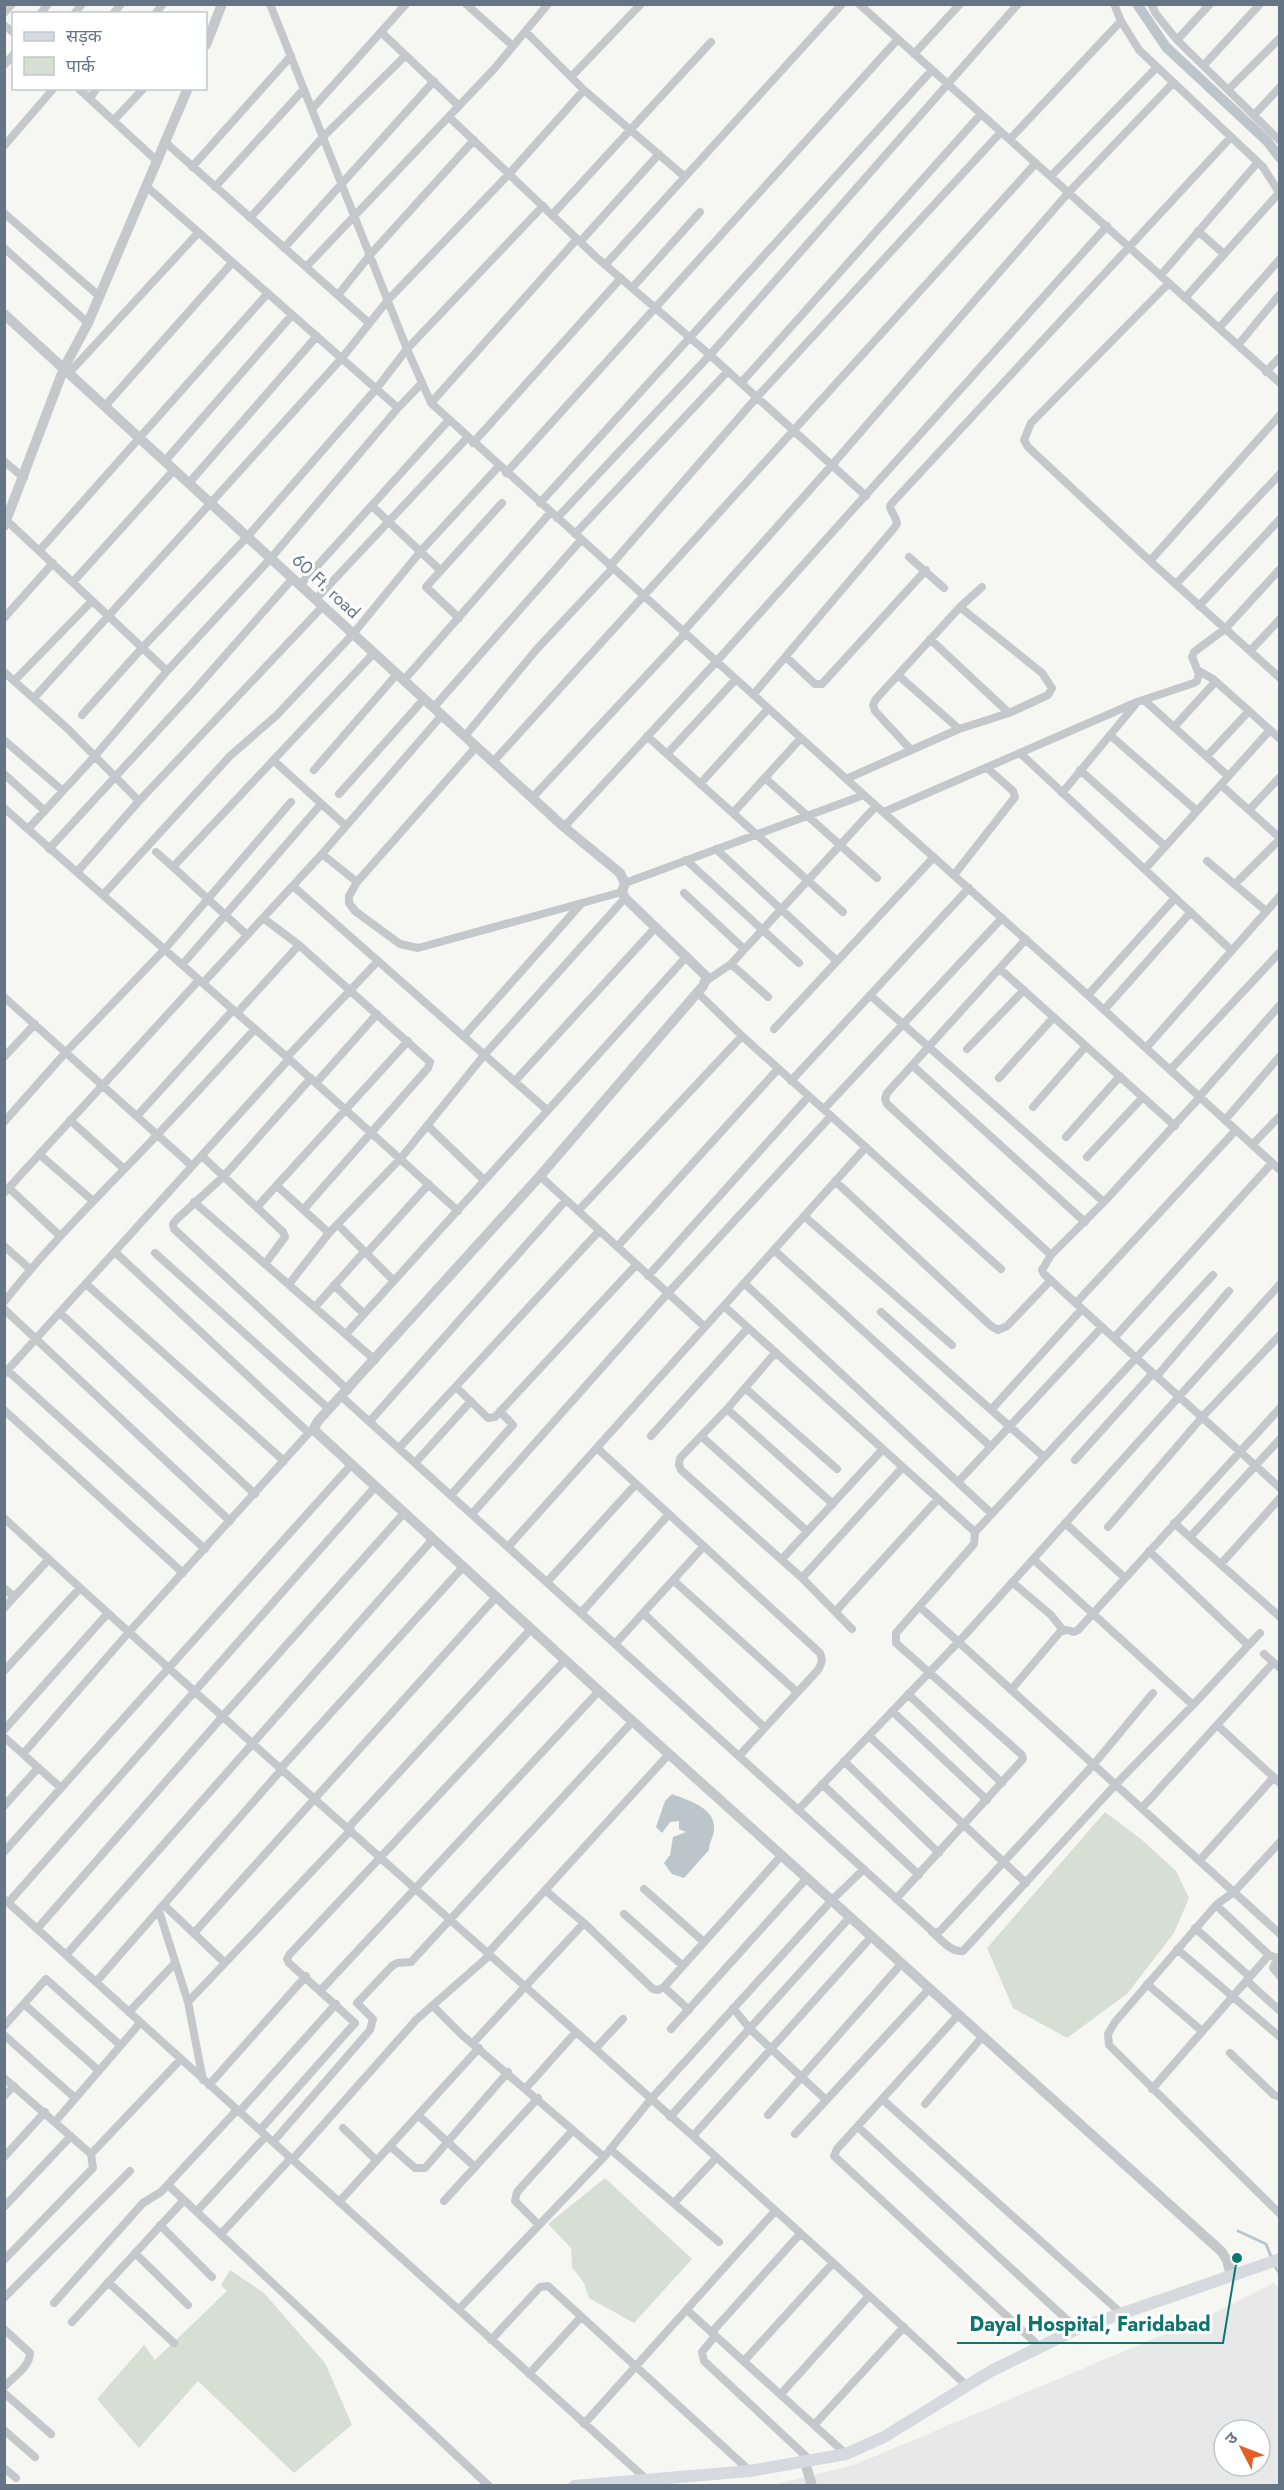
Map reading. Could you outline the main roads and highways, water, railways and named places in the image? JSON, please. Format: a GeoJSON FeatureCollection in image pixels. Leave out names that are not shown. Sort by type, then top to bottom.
{"type":"FeatureCollection","features":[{"type":"Feature","properties":{"kind":"main road"},"geometry":{"type":"LineString","coordinates":[[574,2486],[645,2478],[750,2471],[846,2454],[903,2427],[966,2385],[1039,2346],[1121,2313],[1280,2259]]}},
{"type":"Feature","properties":{"kind":"waterway"},"geometry":{"type":"LineString","coordinates":[[1137,4],[1166,47],[1267,141],[1280,158]]}},
{"type":"Feature","properties":{"kind":"waterway"},"geometry":{"type":"LineString","coordinates":[[1238,2231],[1266,2244],[1272,2259]]}},
{"type":"Feature","properties":{"kind":"waterway"},"geometry":{"type":"LineString","coordinates":[[1274,2265],[1280,2274]]}},
{"type":"Feature","properties":{"kind":"place","name":"Dayal Hospital, Faridabad"},"geometry":{"type":"Point","coordinates":[1237,2258]}}]}
